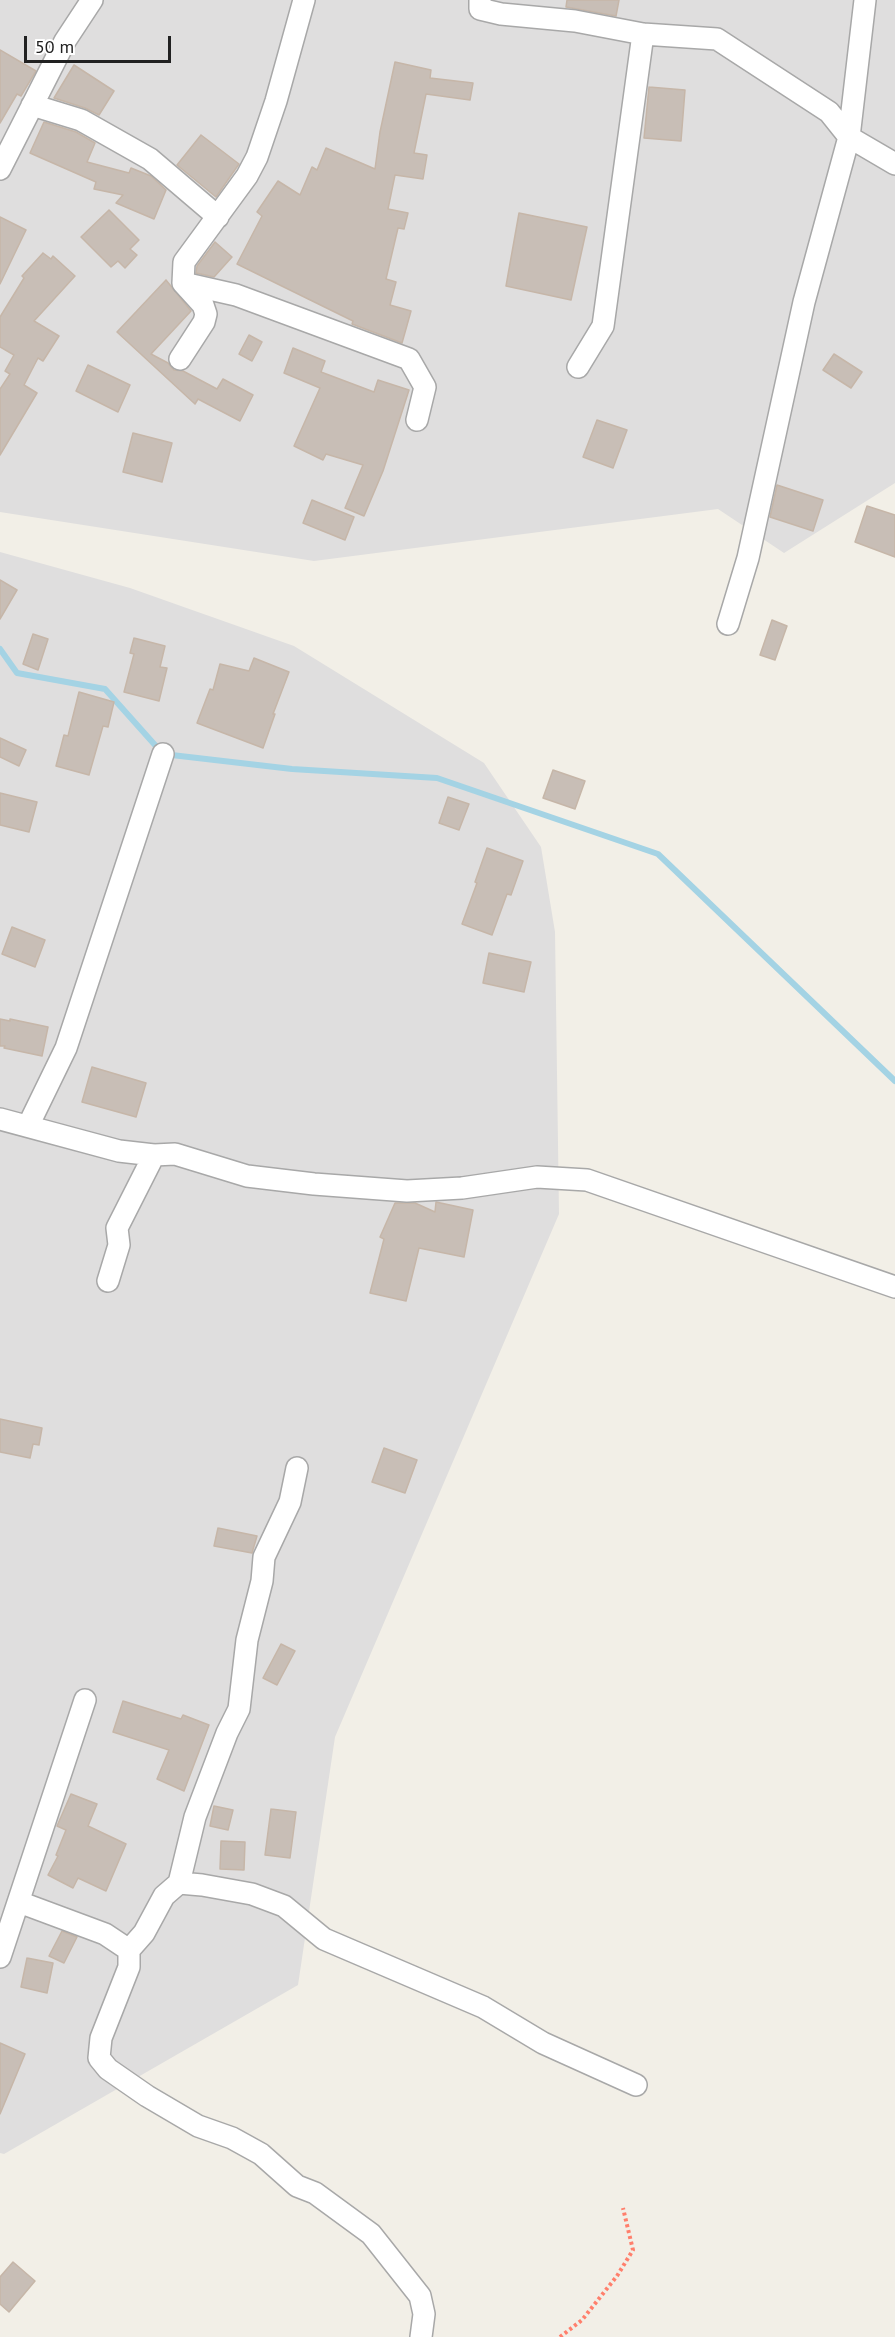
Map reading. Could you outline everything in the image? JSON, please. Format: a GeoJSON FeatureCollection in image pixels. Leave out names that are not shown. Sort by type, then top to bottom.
{"type":"FeatureCollection","features":[{"type":"Feature","properties":{"kind":"street"},"geometry":{"type":"LineString","coordinates":[[0,170],[64,41],[92,0]]}},
{"type":"Feature","properties":{"kind":"street"},"geometry":{"type":"LineString","coordinates":[[180,358],[204,322],[206,314],[203,305],[183,283],[184,262],[247,176],[257,157],[276,101],[304,0]]}},
{"type":"Feature","properties":{"kind":"street"},"geometry":{"type":"LineString","coordinates":[[480,0],[480,9],[501,14],[574,21],[643,34],[717,39],[829,112],[849,137],[895,164]]}},
{"type":"Feature","properties":{"kind":"street"},"geometry":{"type":"LineString","coordinates":[[728,624],[747,558],[804,302],[849,137],[865,0]]}},
{"type":"Feature","properties":{"kind":"street"},"geometry":{"type":"LineString","coordinates":[[578,367],[603,326],[643,34]]}},
{"type":"Feature","properties":{"kind":"street"},"geometry":{"type":"LineString","coordinates":[[32,105],[81,120],[150,159],[218,217]]}},
{"type":"Feature","properties":{"kind":"street"},"geometry":{"type":"LineString","coordinates":[[183,283],[236,296],[409,358],[425,387],[417,420]]}},
{"type":"Feature","properties":{"kind":"street"},"geometry":{"type":"LineString","coordinates":[[28,1126],[66,1048],[163,754]]}},
{"type":"Feature","properties":{"kind":"street"},"geometry":{"type":"LineString","coordinates":[[0,1119],[119,1151],[154,1155],[175,1154],[247,1176],[407,1191],[462,1188],[537,1177],[587,1180],[895,1287]]}},
{"type":"Feature","properties":{"kind":"street"},"geometry":{"type":"LineString","coordinates":[[108,1281],[119,1245],[117,1228],[154,1155]]}},
{"type":"Feature","properties":{"kind":"street"},"geometry":{"type":"LineString","coordinates":[[297,1468],[290,1502],[264,1557],[262,1581],[247,1640],[239,1709],[227,1733],[195,1817],[179,1883],[164,1896],[144,1934],[129,1950],[129,1967],[114,2000],[101,2038],[99,2058],[108,2069],[147,2096],[198,2126],[232,2138],[261,2154],[297,2186],[315,2193],[371,2234],[420,2296],[424,2314],[422,2337]]}},
{"type":"Feature","properties":{"kind":"street"},"geometry":{"type":"LineString","coordinates":[[0,1957],[85,1700]]}},
{"type":"Feature","properties":{"kind":"street"},"geometry":{"type":"LineString","coordinates":[[179,1883],[252,1894],[284,1906],[324,1938],[483,2007],[543,2043],[636,2085]]}},
{"type":"Feature","properties":{"kind":"street"},"geometry":{"type":"LineString","coordinates":[[19,1902],[105,1934],[129,1950]]}},
{"type":"Feature","properties":{"kind":"path"},"geometry":{"type":"LineString","coordinates":[[560,2337],[582,2320],[617,2276],[633,2250],[623,2208]]}},
{"type":"Feature","properties":{"kind":"shaded area"},"geometry":{"type":"Polygon","coordinates":[[[0,0],[895,0],[895,483],[784,553],[718,509],[314,561],[0,512],[0,0]]]}},
{"type":"Feature","properties":{"kind":"shaded area"},"geometry":{"type":"Polygon","coordinates":[[[0,552],[130,588],[294,646],[484,763],[541,847],[555,932],[559,1214],[335,1737],[298,1985],[4,2154],[0,2153],[0,552]]]}},
{"type":"Feature","properties":{"kind":"building"},"geometry":{"type":"Polygon","coordinates":[[[567,0],[619,0],[616,16],[566,7],[567,0]]]}},
{"type":"Feature","properties":{"kind":"building"},"geometry":{"type":"Polygon","coordinates":[[[0,50],[36,71],[21,96],[17,94],[0,123],[0,50]]]}},
{"type":"Feature","properties":{"kind":"building"},"geometry":{"type":"Polygon","coordinates":[[[395,62],[431,70],[430,78],[473,83],[470,100],[426,94],[414,153],[427,155],[423,179],[395,175],[388,209],[408,213],[404,229],[398,228],[386,279],[396,282],[390,305],[411,311],[402,343],[352,324],[353,321],[237,264],[262,216],[257,212],[278,181],[300,195],[312,167],[317,170],[326,148],[375,169],[380,132],[395,62]]]}},
{"type":"Feature","properties":{"kind":"building"},"geometry":{"type":"Polygon","coordinates":[[[74,65],[114,91],[99,115],[54,98],[74,65]]]}},
{"type":"Feature","properties":{"kind":"building"},"geometry":{"type":"Polygon","coordinates":[[[649,87],[685,90],[681,141],[644,138],[649,87]]]}},
{"type":"Feature","properties":{"kind":"building"},"geometry":{"type":"Polygon","coordinates":[[[44,122],[76,132],[95,143],[87,162],[129,173],[131,168],[151,176],[166,190],[154,219],[116,203],[123,195],[94,189],[96,182],[30,153],[44,122]]]}},
{"type":"Feature","properties":{"kind":"building"},"geometry":{"type":"Polygon","coordinates":[[[201,135],[239,164],[216,197],[177,165],[201,135]]]}},
{"type":"Feature","properties":{"kind":"building"},"geometry":{"type":"Polygon","coordinates":[[[109,210],[139,240],[130,249],[137,255],[125,268],[118,261],[111,267],[81,237],[109,210]]]}},
{"type":"Feature","properties":{"kind":"building"},"geometry":{"type":"Polygon","coordinates":[[[519,213],[587,227],[571,300],[506,286],[519,213]]]}},
{"type":"Feature","properties":{"kind":"building"},"geometry":{"type":"Polygon","coordinates":[[[0,217],[26,230],[0,284],[0,217]]]}},
{"type":"Feature","properties":{"kind":"building"},"geometry":{"type":"Polygon","coordinates":[[[215,242],[232,257],[214,277],[196,273],[197,266],[215,242]]]}},
{"type":"Feature","properties":{"kind":"building"},"geometry":{"type":"Polygon","coordinates":[[[43,253],[51,259],[53,256],[75,276],[34,321],[59,336],[43,361],[38,358],[24,385],[37,393],[0,455],[0,389],[10,374],[5,371],[14,355],[0,347],[0,317],[24,278],[22,276],[43,253]]]}},
{"type":"Feature","properties":{"kind":"building"},"geometry":{"type":"Polygon","coordinates":[[[166,280],[191,311],[151,354],[168,363],[174,370],[183,371],[217,389],[223,379],[253,395],[240,421],[198,399],[195,404],[117,332],[166,280]]]}},
{"type":"Feature","properties":{"kind":"building"},"geometry":{"type":"Polygon","coordinates":[[[249,335],[262,342],[252,361],[239,354],[249,335]]]}},
{"type":"Feature","properties":{"kind":"building"},"geometry":{"type":"Polygon","coordinates":[[[293,348],[325,361],[321,372],[374,392],[378,380],[409,390],[383,471],[364,516],[345,508],[363,465],[326,454],[323,460],[294,446],[320,388],[284,373],[293,348]]]}},
{"type":"Feature","properties":{"kind":"building"},"geometry":{"type":"Polygon","coordinates":[[[834,354],[862,372],[851,388],[823,370],[834,354]]]}},
{"type":"Feature","properties":{"kind":"building"},"geometry":{"type":"Polygon","coordinates":[[[88,365],[130,385],[118,412],[76,391],[88,365]]]}},
{"type":"Feature","properties":{"kind":"building"},"geometry":{"type":"Polygon","coordinates":[[[597,420],[627,430],[613,468],[583,457],[597,420]]]}},
{"type":"Feature","properties":{"kind":"building"},"geometry":{"type":"Polygon","coordinates":[[[133,433],[172,443],[162,482],[123,472],[133,433]]]}},
{"type":"Feature","properties":{"kind":"building"},"geometry":{"type":"Polygon","coordinates":[[[777,485],[823,500],[813,531],[770,517],[777,485]]]}},
{"type":"Feature","properties":{"kind":"building"},"geometry":{"type":"Polygon","coordinates":[[[312,500],[354,517],[345,540],[303,523],[312,500]]]}},
{"type":"Feature","properties":{"kind":"building"},"geometry":{"type":"Polygon","coordinates":[[[867,506],[895,515],[895,557],[855,542],[867,506]]]}},
{"type":"Feature","properties":{"kind":"building"},"geometry":{"type":"Polygon","coordinates":[[[0,580],[17,590],[0,619],[0,580]]]}},
{"type":"Feature","properties":{"kind":"building"},"geometry":{"type":"Polygon","coordinates":[[[772,620],[787,626],[775,660],[760,655],[772,620]]]}},
{"type":"Feature","properties":{"kind":"building"},"geometry":{"type":"Polygon","coordinates":[[[33,634],[48,639],[38,670],[23,664],[33,634]]]}},
{"type":"Feature","properties":{"kind":"building"},"geometry":{"type":"Polygon","coordinates":[[[134,638],[165,646],[160,667],[167,668],[159,701],[124,692],[134,654],[130,653],[134,638]]]}},
{"type":"Feature","properties":{"kind":"building"},"geometry":{"type":"Polygon","coordinates":[[[254,658],[289,672],[263,748],[197,723],[210,689],[213,690],[220,664],[249,671],[254,658]]]}},
{"type":"Feature","properties":{"kind":"building"},"geometry":{"type":"Polygon","coordinates":[[[79,692],[114,702],[108,727],[103,726],[89,775],[56,766],[64,735],[68,736],[79,692]]]}},
{"type":"Feature","properties":{"kind":"building"},"geometry":{"type":"Polygon","coordinates":[[[0,738],[26,750],[19,766],[0,757],[0,738]]]}},
{"type":"Feature","properties":{"kind":"building"},"geometry":{"type":"Polygon","coordinates":[[[553,770],[585,781],[575,809],[543,798],[553,770]]]}},
{"type":"Feature","properties":{"kind":"building"},"geometry":{"type":"Polygon","coordinates":[[[0,793],[37,802],[29,832],[0,825],[0,793]]]}},
{"type":"Feature","properties":{"kind":"building"},"geometry":{"type":"Polygon","coordinates":[[[448,797],[469,804],[459,830],[439,823],[448,797]]]}},
{"type":"Feature","properties":{"kind":"building"},"geometry":{"type":"Polygon","coordinates":[[[487,848],[523,861],[511,895],[507,894],[492,935],[462,924],[487,848]]]}},
{"type":"Feature","properties":{"kind":"building"},"geometry":{"type":"Polygon","coordinates":[[[12,927],[45,940],[35,967],[2,954],[12,927]]]}},
{"type":"Feature","properties":{"kind":"building"},"geometry":{"type":"Polygon","coordinates":[[[489,953],[531,962],[524,992],[483,983],[489,953]]]}},
{"type":"Feature","properties":{"kind":"building"},"geometry":{"type":"Polygon","coordinates":[[[0,1019],[48,1027],[42,1056],[0,1046],[0,1019]]]}},
{"type":"Feature","properties":{"kind":"building"},"geometry":{"type":"Polygon","coordinates":[[[92,1067],[146,1083],[136,1117],[82,1102],[92,1067]]]}},
{"type":"Feature","properties":{"kind":"building"},"geometry":{"type":"Polygon","coordinates":[[[436,1202],[473,1210],[464,1257],[419,1248],[406,1301],[370,1293],[384,1239],[380,1237],[395,1203],[415,1203],[435,1212],[436,1202]]]}},
{"type":"Feature","properties":{"kind":"building"},"geometry":{"type":"Polygon","coordinates":[[[0,1419],[42,1428],[39,1445],[33,1444],[30,1458],[0,1452],[0,1419]]]}},
{"type":"Feature","properties":{"kind":"building"},"geometry":{"type":"Polygon","coordinates":[[[384,1448],[417,1460],[405,1493],[372,1482],[384,1448]]]}},
{"type":"Feature","properties":{"kind":"building"},"geometry":{"type":"Polygon","coordinates":[[[218,1528],[257,1536],[252,1553],[214,1546],[218,1528]]]}},
{"type":"Feature","properties":{"kind":"building"},"geometry":{"type":"Polygon","coordinates":[[[281,1644],[295,1651],[277,1685],[263,1678],[281,1644]]]}},
{"type":"Feature","properties":{"kind":"building"},"geometry":{"type":"Polygon","coordinates":[[[123,1701],[181,1719],[183,1715],[209,1725],[184,1791],[157,1779],[169,1750],[113,1732],[123,1701]]]}},
{"type":"Feature","properties":{"kind":"building"},"geometry":{"type":"Polygon","coordinates":[[[71,1794],[97,1804],[88,1826],[126,1844],[106,1891],[78,1878],[73,1888],[48,1875],[58,1856],[56,1855],[66,1830],[57,1826],[71,1794]]]}},
{"type":"Feature","properties":{"kind":"building"},"geometry":{"type":"Polygon","coordinates":[[[214,1806],[233,1810],[228,1830],[210,1826],[214,1806]]]}},
{"type":"Feature","properties":{"kind":"building"},"geometry":{"type":"Polygon","coordinates":[[[271,1809],[296,1812],[290,1858],[265,1855],[271,1809]]]}},
{"type":"Feature","properties":{"kind":"building"},"geometry":{"type":"Polygon","coordinates":[[[221,1841],[245,1842],[244,1870],[220,1869],[221,1841]]]}},
{"type":"Feature","properties":{"kind":"building"},"geometry":{"type":"Polygon","coordinates":[[[62,1931],[77,1937],[64,1963],[49,1956],[62,1931]]]}},
{"type":"Feature","properties":{"kind":"building"},"geometry":{"type":"Polygon","coordinates":[[[27,1958],[53,1963],[47,1993],[21,1987],[27,1958]]]}},
{"type":"Feature","properties":{"kind":"building"},"geometry":{"type":"Polygon","coordinates":[[[0,2043],[25,2054],[0,2114],[0,2043]]]}},
{"type":"Feature","properties":{"kind":"building"},"geometry":{"type":"Polygon","coordinates":[[[13,2262],[35,2281],[9,2312],[0,2304],[0,2277],[13,2262]]]}},
{"type":"Feature","properties":{"kind":"waterway"},"geometry":{"type":"LineString","coordinates":[[0,649],[17,673],[105,689],[163,754],[292,769],[437,778],[658,854],[895,1081]]}}]}
